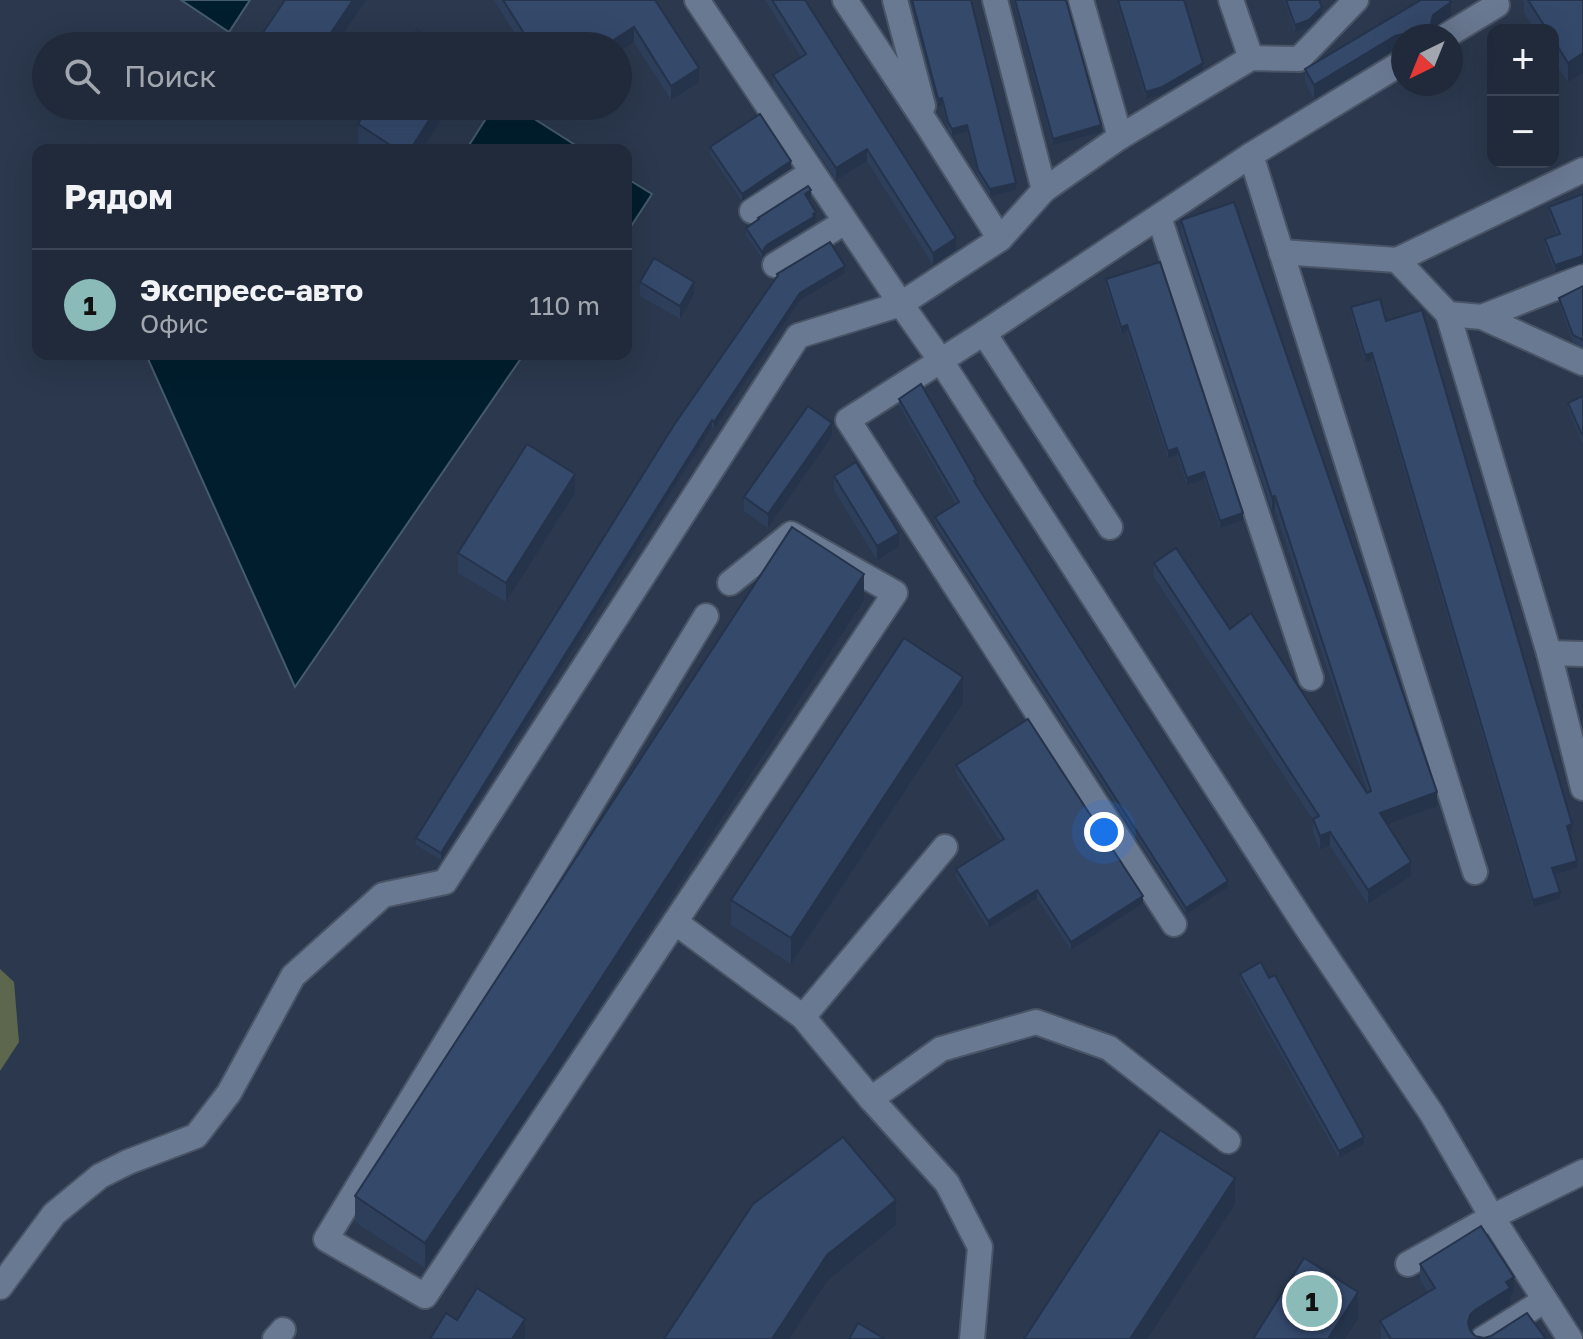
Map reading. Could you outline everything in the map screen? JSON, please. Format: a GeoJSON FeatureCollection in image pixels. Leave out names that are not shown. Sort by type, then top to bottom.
{"type":"FeatureCollection","features":[{"type":"Feature","properties":{"kind":"lane"},"geometry":{"type":"LineString","coordinates":[[697,0],[941,361],[1305,925],[1432,1114],[1492,1217],[1570,1339]]}},
{"type":"Feature","properties":{"kind":"lane"},"geometry":{"type":"LineString","coordinates":[[845,0],[1000,239]]}},
{"type":"Feature","properties":{"kind":"lane"},"geometry":{"type":"LineString","coordinates":[[895,0],[928,126]]}},
{"type":"Feature","properties":{"kind":"lane"},"geometry":{"type":"LineString","coordinates":[[995,0],[1044,190]]}},
{"type":"Feature","properties":{"kind":"lane"},"geometry":{"type":"LineString","coordinates":[[1081,0],[1120,137]]}},
{"type":"Feature","properties":{"kind":"lane"},"geometry":{"type":"LineString","coordinates":[[1231,0],[1251,58]]}},
{"type":"Feature","properties":{"kind":"lane"},"geometry":{"type":"LineString","coordinates":[[0,1287],[54,1214],[100,1176],[196,1136],[229,1093],[293,976],[383,895],[445,882],[798,336],[901,304],[1000,239],[1044,190],[1120,137],[1251,58],[1299,59],[1354,1]]}},
{"type":"Feature","properties":{"kind":"lane"},"geometry":{"type":"LineString","coordinates":[[1463,26],[1497,5]]}},
{"type":"Feature","properties":{"kind":"lane"},"geometry":{"type":"LineString","coordinates":[[1174,924],[848,420],[1251,155],[1391,69]]}},
{"type":"Feature","properties":{"kind":"lane"},"geometry":{"type":"LineString","coordinates":[[1251,155],[1475,872]]}},
{"type":"Feature","properties":{"kind":"lane"},"geometry":{"type":"LineString","coordinates":[[1281,252],[1397,260],[1583,170]]}},
{"type":"Feature","properties":{"kind":"lane"},"geometry":{"type":"LineString","coordinates":[[752,211],[812,172]]}},
{"type":"Feature","properties":{"kind":"lane"},"geometry":{"type":"LineString","coordinates":[[1159,217],[1311,678]]}},
{"type":"Feature","properties":{"kind":"lane"},"geometry":{"type":"LineString","coordinates":[[775,265],[845,222]]}},
{"type":"Feature","properties":{"kind":"lane"},"geometry":{"type":"LineString","coordinates":[[1397,260],[1448,314],[1549,653],[1583,788]]}},
{"type":"Feature","properties":{"kind":"lane"},"geometry":{"type":"LineString","coordinates":[[1482,317],[1583,277]]}},
{"type":"Feature","properties":{"kind":"lane"},"geometry":{"type":"LineString","coordinates":[[1448,314],[1482,317],[1583,363]]}},
{"type":"Feature","properties":{"kind":"lane"},"geometry":{"type":"LineString","coordinates":[[984,333],[1110,527]]}},
{"type":"Feature","properties":{"kind":"lane"},"geometry":{"type":"LineString","coordinates":[[706,616],[326,1239],[425,1296],[895,593],[791,534],[730,583]]}},
{"type":"Feature","properties":{"kind":"lane"},"geometry":{"type":"LineString","coordinates":[[1549,653],[1583,654]]}},
{"type":"Feature","properties":{"kind":"lane"},"geometry":{"type":"LineString","coordinates":[[803,1017],[945,847]]}},
{"type":"Feature","properties":{"kind":"lane"},"geometry":{"type":"LineString","coordinates":[[675,922],[803,1017],[947,1183],[980,1247],[972,1339]]}},
{"type":"Feature","properties":{"kind":"lane"},"geometry":{"type":"LineString","coordinates":[[871,1099],[941,1049],[1036,1022],[1109,1048],[1228,1141]]}},
{"type":"Feature","properties":{"kind":"lane"},"geometry":{"type":"LineString","coordinates":[[1408,1264],[1492,1217],[1583,1172]]}},
{"type":"Feature","properties":{"kind":"lane"},"geometry":{"type":"LineString","coordinates":[[1483,1339],[1545,1300]]}},
{"type":"Feature","properties":{"kind":"green space"},"geometry":{"type":"Polygon","coordinates":[[[0,969],[14,982],[19,1042],[0,1071],[0,969]]]}},
{"type":"Feature","properties":{"kind":"water"},"geometry":{"type":"Polygon","coordinates":[[[181,0],[250,0],[229,32],[181,0]]]}},
{"type":"Feature","properties":{"kind":"water"},"geometry":{"type":"Polygon","coordinates":[[[485,120],[536,120],[574,144],[470,144],[485,120]]]}},
{"type":"Feature","properties":{"kind":"water"},"geometry":{"type":"Polygon","coordinates":[[[632,182],[652,194],[632,225],[632,182]]]}},
{"type":"Feature","properties":{"kind":"water"},"geometry":{"type":"Polygon","coordinates":[[[148,360],[520,360],[295,687],[148,360]]]}},
{"type":"Feature","properties":{"kind":"building"},"geometry":{"type":"Polygon","coordinates":[[[285,0],[353,0],[331,32],[263,32],[285,0]]]}},
{"type":"Feature","properties":{"kind":"building"},"geometry":{"type":"Polygon","coordinates":[[[503,0],[655,0],[699,68],[671,86],[634,27],[626,32],[523,32],[503,0]]]}},
{"type":"Feature","properties":{"kind":"building"},"geometry":{"type":"Polygon","coordinates":[[[772,0],[805,0],[956,238],[933,253],[867,149],[836,168],[773,75],[806,54],[772,0]]]}},
{"type":"Feature","properties":{"kind":"building"},"geometry":{"type":"Polygon","coordinates":[[[912,0],[971,0],[1016,183],[990,189],[978,170],[967,125],[952,129],[948,122],[942,98],[938,99],[912,0]]]}},
{"type":"Feature","properties":{"kind":"building"},"geometry":{"type":"Polygon","coordinates":[[[1015,0],[1066,0],[1101,125],[1053,139],[1015,0]]]}},
{"type":"Feature","properties":{"kind":"building"},"geometry":{"type":"Polygon","coordinates":[[[1118,0],[1184,0],[1203,63],[1162,87],[1146,92],[1118,0]]]}},
{"type":"Feature","properties":{"kind":"building"},"geometry":{"type":"Polygon","coordinates":[[[1286,0],[1319,0],[1322,7],[1309,20],[1295,25],[1286,0]]]}},
{"type":"Feature","properties":{"kind":"building"},"geometry":{"type":"Polygon","coordinates":[[[1421,0],[1451,2],[1433,15],[1431,24],[1391,24],[1391,38],[1314,85],[1305,69],[1421,0]]]}},
{"type":"Feature","properties":{"kind":"building"},"geometry":{"type":"Polygon","coordinates":[[[1528,0],[1583,0],[1583,53],[1568,63],[1559,49],[1559,24],[1543,24],[1528,0]]]}},
{"type":"Feature","properties":{"kind":"building"},"geometry":{"type":"Polygon","coordinates":[[[760,114],[791,161],[742,194],[710,147],[760,114]]]}},
{"type":"Feature","properties":{"kind":"building"},"geometry":{"type":"Polygon","coordinates":[[[360,120],[429,120],[414,144],[389,144],[358,124],[360,120]]]}},
{"type":"Feature","properties":{"kind":"building"},"geometry":{"type":"Polygon","coordinates":[[[808,186],[811,190],[805,194],[816,212],[813,214],[815,216],[767,245],[762,252],[746,228],[808,186]]]}},
{"type":"Feature","properties":{"kind":"building"},"geometry":{"type":"Polygon","coordinates":[[[1583,194],[1583,256],[1555,265],[1545,239],[1560,234],[1549,207],[1583,194]]]}},
{"type":"Feature","properties":{"kind":"building"},"geometry":{"type":"Polygon","coordinates":[[[1234,202],[1437,792],[1380,813],[1411,862],[1368,890],[1330,832],[1320,836],[1313,819],[1319,816],[1154,563],[1176,548],[1230,629],[1251,613],[1367,793],[1371,791],[1181,220],[1234,202]]]}},
{"type":"Feature","properties":{"kind":"building"},"geometry":{"type":"Polygon","coordinates":[[[830,242],[845,266],[800,293],[714,422],[712,420],[441,853],[416,838],[674,425],[777,274],[830,242]]]}},
{"type":"Feature","properties":{"kind":"building"},"geometry":{"type":"Polygon","coordinates":[[[654,258],[694,282],[680,306],[640,282],[654,258]]]}},
{"type":"Feature","properties":{"kind":"building"},"geometry":{"type":"Polygon","coordinates":[[[1160,262],[1243,513],[1220,521],[1204,472],[1187,478],[1177,448],[1168,451],[1127,325],[1121,327],[1106,279],[1160,262]]]}},
{"type":"Feature","properties":{"kind":"building"},"geometry":{"type":"Polygon","coordinates":[[[1583,286],[1583,340],[1573,335],[1559,298],[1583,286]]]}},
{"type":"Feature","properties":{"kind":"building"},"geometry":{"type":"Polygon","coordinates":[[[1380,299],[1386,321],[1422,310],[1572,824],[1567,826],[1577,861],[1552,868],[1560,892],[1533,900],[1372,353],[1365,355],[1351,307],[1380,299]]]}},
{"type":"Feature","properties":{"kind":"building"},"geometry":{"type":"Polygon","coordinates":[[[921,384],[974,481],[1228,881],[1186,908],[935,517],[959,502],[899,399],[921,384]]]}},
{"type":"Feature","properties":{"kind":"building"},"geometry":{"type":"Polygon","coordinates":[[[1583,396],[1583,437],[1568,403],[1583,396]]]}},
{"type":"Feature","properties":{"kind":"building"},"geometry":{"type":"Polygon","coordinates":[[[808,406],[832,423],[768,514],[744,497],[808,406]]]}},
{"type":"Feature","properties":{"kind":"building"},"geometry":{"type":"Polygon","coordinates":[[[527,444],[575,474],[506,583],[458,553],[527,444]]]}},
{"type":"Feature","properties":{"kind":"building"},"geometry":{"type":"Polygon","coordinates":[[[856,462],[899,533],[877,546],[834,476],[856,462]]]}},
{"type":"Feature","properties":{"kind":"building"},"geometry":{"type":"Polygon","coordinates":[[[792,527],[864,574],[554,1051],[425,1243],[355,1196],[792,527]]]}},
{"type":"Feature","properties":{"kind":"building"},"geometry":{"type":"Polygon","coordinates":[[[904,638],[963,677],[791,938],[731,900],[904,638]]]}},
{"type":"Feature","properties":{"kind":"building"},"geometry":{"type":"Polygon","coordinates":[[[1028,719],[1143,896],[1071,942],[1037,890],[988,921],[956,869],[1004,839],[956,765],[1028,719]]]}},
{"type":"Feature","properties":{"kind":"building"},"geometry":{"type":"Polygon","coordinates":[[[1261,962],[1269,978],[1275,975],[1364,1137],[1339,1151],[1240,974],[1261,962]]]}},
{"type":"Feature","properties":{"kind":"building"},"geometry":{"type":"Polygon","coordinates":[[[1160,1130],[1235,1178],[1130,1339],[1024,1339],[1160,1130]]]}},
{"type":"Feature","properties":{"kind":"building"},"geometry":{"type":"Polygon","coordinates":[[[843,1137],[896,1200],[827,1255],[772,1339],[664,1339],[753,1204],[843,1137]]]}},
{"type":"Feature","properties":{"kind":"building"},"geometry":{"type":"Polygon","coordinates":[[[1481,1226],[1514,1277],[1506,1282],[1510,1288],[1470,1315],[1470,1330],[1475,1336],[1491,1336],[1527,1313],[1546,1339],[1391,1339],[1380,1321],[1435,1288],[1420,1264],[1481,1226]]]}},
{"type":"Feature","properties":{"kind":"building"},"geometry":{"type":"Polygon","coordinates":[[[1304,1258],[1358,1292],[1328,1339],[1253,1339],[1304,1258]]]}},
{"type":"Feature","properties":{"kind":"building"},"geometry":{"type":"Polygon","coordinates":[[[477,1288],[525,1319],[512,1339],[430,1339],[446,1313],[457,1320],[477,1288]]]}},
{"type":"Feature","properties":{"kind":"building"},"geometry":{"type":"Polygon","coordinates":[[[858,1323],[885,1339],[849,1339],[858,1323]]]}},
{"type":"Feature","properties":{"kind":"place","name":"Экспресс-авто"},"geometry":{"type":"Point","coordinates":[1312,1301]}}]}
